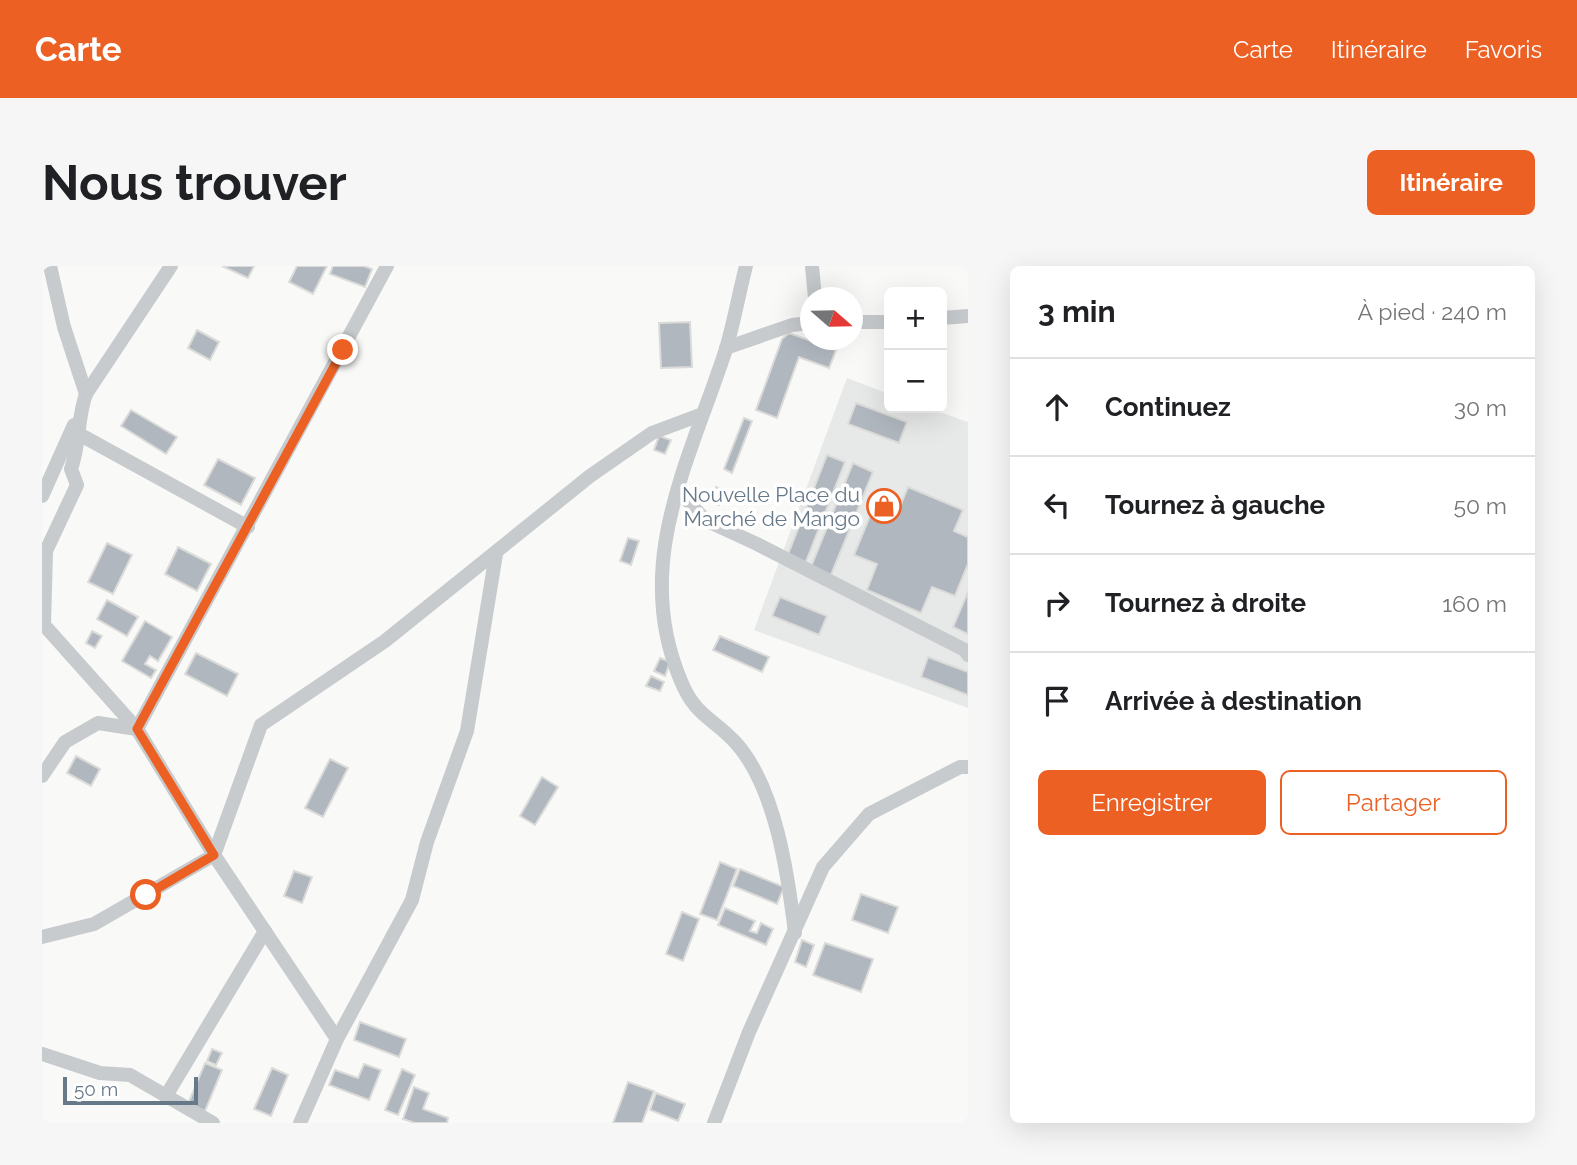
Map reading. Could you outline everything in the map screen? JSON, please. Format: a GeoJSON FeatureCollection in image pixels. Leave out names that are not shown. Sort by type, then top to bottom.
{"type":"FeatureCollection","features":[{"type":"Feature","properties":{"kind":"street"},"geometry":{"type":"LineString","coordinates":[[50,266],[64,327],[86,394]]}},
{"type":"Feature","properties":{"kind":"street"},"geometry":{"type":"LineString","coordinates":[[42,496],[86,394],[172,266]]}},
{"type":"Feature","properties":{"kind":"street"},"geometry":{"type":"LineString","coordinates":[[137,729],[387,266]]}},
{"type":"Feature","properties":{"kind":"street"},"geometry":{"type":"LineString","coordinates":[[746,266],[726,348],[700,415],[660,565],[662,619],[680,681],[699,713],[736,744],[760,777],[774,813],[795,933]]}},
{"type":"Feature","properties":{"kind":"street"},"geometry":{"type":"LineString","coordinates":[[812,266],[814,287]]}},
{"type":"Feature","properties":{"kind":"street"},"geometry":{"type":"LineString","coordinates":[[947,318],[968,316]]}},
{"type":"Feature","properties":{"kind":"street"},"geometry":{"type":"LineString","coordinates":[[863,322],[884,322]]}},
{"type":"Feature","properties":{"kind":"street"},"geometry":{"type":"LineString","coordinates":[[726,348],[800,324]]}},
{"type":"Feature","properties":{"kind":"street"},"geometry":{"type":"LineString","coordinates":[[79,414],[77,454],[71,469],[77,485],[46,551],[44,625],[137,729],[214,855],[337,1039]]}},
{"type":"Feature","properties":{"kind":"street"},"geometry":{"type":"LineString","coordinates":[[42,937],[94,924],[214,855],[261,725],[385,641],[590,476],[652,433],[700,415]]}},
{"type":"Feature","properties":{"kind":"street"},"geometry":{"type":"LineString","coordinates":[[77,433],[248,527]]}},
{"type":"Feature","properties":{"kind":"street"},"geometry":{"type":"LineString","coordinates":[[679,491],[705,520],[965,650],[968,655]]}},
{"type":"Feature","properties":{"kind":"street"},"geometry":{"type":"LineString","coordinates":[[300,1123],[337,1039],[412,900],[427,842],[467,730],[496,554]]}},
{"type":"Feature","properties":{"kind":"street"},"geometry":{"type":"LineString","coordinates":[[42,776],[65,742],[98,723],[137,729]]}},
{"type":"Feature","properties":{"kind":"street"},"geometry":{"type":"LineString","coordinates":[[714,1123],[749,1032],[823,867],[869,814],[960,767],[968,766]]}},
{"type":"Feature","properties":{"kind":"street"},"geometry":{"type":"LineString","coordinates":[[166,1096],[265,931]]}},
{"type":"Feature","properties":{"kind":"street"},"geometry":{"type":"LineString","coordinates":[[42,1054],[100,1073],[130,1075],[213,1123]]}},
{"type":"Feature","properties":{"kind":"shaded area","name":"Nouvelle Place du Marché de Mango"},"geometry":{"type":"Polygon","coordinates":[[[847,378],[884,392],[884,413],[942,413],[968,422],[968,708],[754,630],[847,378]]]}},
{"type":"Feature","properties":{"kind":"building"},"geometry":{"type":"Polygon","coordinates":[[[222,266],[254,266],[248,278],[222,266]]]}},
{"type":"Feature","properties":{"kind":"building"},"geometry":{"type":"Polygon","coordinates":[[[297,266],[327,266],[313,294],[289,282],[297,266]]]}},
{"type":"Feature","properties":{"kind":"building"},"geometry":{"type":"Polygon","coordinates":[[[333,266],[364,266],[372,269],[365,287],[330,274],[333,266]]]}},
{"type":"Feature","properties":{"kind":"building"},"geometry":{"type":"Polygon","coordinates":[[[690,322],[692,367],[661,368],[659,323],[690,322]]]}},
{"type":"Feature","properties":{"kind":"building"},"geometry":{"type":"Polygon","coordinates":[[[197,330],[219,342],[210,360],[188,348],[197,330]]]}},
{"type":"Feature","properties":{"kind":"building"},"geometry":{"type":"Polygon","coordinates":[[[789,333],[800,337],[800,350],[836,350],[829,368],[799,357],[777,418],[756,410],[782,339],[789,333]]]}},
{"type":"Feature","properties":{"kind":"building"},"geometry":{"type":"Polygon","coordinates":[[[856,403],[907,422],[899,443],[848,424],[856,403]]]}},
{"type":"Feature","properties":{"kind":"building"},"geometry":{"type":"Polygon","coordinates":[[[131,410],[177,437],[166,454],[121,426],[131,410]]]}},
{"type":"Feature","properties":{"kind":"building"},"geometry":{"type":"Polygon","coordinates":[[[744,418],[752,421],[732,473],[724,469],[744,418]]]}},
{"type":"Feature","properties":{"kind":"building"},"geometry":{"type":"Polygon","coordinates":[[[659,436],[671,440],[665,454],[654,450],[659,436]]]}},
{"type":"Feature","properties":{"kind":"building"},"geometry":{"type":"Polygon","coordinates":[[[827,455],[845,462],[805,564],[787,557],[827,455]]]}},
{"type":"Feature","properties":{"kind":"building"},"geometry":{"type":"Polygon","coordinates":[[[218,459],[255,478],[241,505],[204,485],[218,459]]]}},
{"type":"Feature","properties":{"kind":"building"},"geometry":{"type":"Polygon","coordinates":[[[853,463],[873,472],[831,575],[811,567],[853,463]]]}},
{"type":"Feature","properties":{"kind":"building"},"geometry":{"type":"Polygon","coordinates":[[[716,487],[724,490],[719,505],[711,502],[716,487]]]}},
{"type":"Feature","properties":{"kind":"building"},"geometry":{"type":"Polygon","coordinates":[[[908,487],[963,510],[954,531],[968,537],[968,564],[955,596],[932,587],[921,613],[867,590],[877,564],[854,555],[877,499],[899,509],[908,487]]]}},
{"type":"Feature","properties":{"kind":"building"},"geometry":{"type":"Polygon","coordinates":[[[628,538],[639,541],[631,565],[620,561],[628,538]]]}},
{"type":"Feature","properties":{"kind":"building"},"geometry":{"type":"Polygon","coordinates":[[[107,543],[132,555],[113,594],[88,582],[107,543]]]}},
{"type":"Feature","properties":{"kind":"building"},"geometry":{"type":"Polygon","coordinates":[[[178,547],[211,564],[197,591],[165,574],[178,547]]]}},
{"type":"Feature","properties":{"kind":"building"},"geometry":{"type":"Polygon","coordinates":[[[968,592],[968,634],[953,627],[968,592]]]}},
{"type":"Feature","properties":{"kind":"building"},"geometry":{"type":"Polygon","coordinates":[[[780,597],[827,616],[819,635],[772,616],[780,597]]]}},
{"type":"Feature","properties":{"kind":"building"},"geometry":{"type":"Polygon","coordinates":[[[107,600],[138,617],[127,636],[97,619],[107,600]]]}},
{"type":"Feature","properties":{"kind":"building"},"geometry":{"type":"Polygon","coordinates":[[[145,621],[172,637],[158,661],[150,656],[145,664],[156,670],[151,678],[122,661],[145,621]]]}},
{"type":"Feature","properties":{"kind":"building"},"geometry":{"type":"Polygon","coordinates":[[[92,631],[102,636],[95,648],[86,643],[92,631]]]}},
{"type":"Feature","properties":{"kind":"building"},"geometry":{"type":"Polygon","coordinates":[[[720,636],[769,657],[762,672],[713,650],[720,636]]]}},
{"type":"Feature","properties":{"kind":"building"},"geometry":{"type":"Polygon","coordinates":[[[196,653],[238,674],[227,696],[185,674],[196,653]]]}},
{"type":"Feature","properties":{"kind":"building"},"geometry":{"type":"Polygon","coordinates":[[[928,657],[968,672],[968,695],[921,677],[928,657]]]}},
{"type":"Feature","properties":{"kind":"building"},"geometry":{"type":"Polygon","coordinates":[[[660,658],[670,662],[665,676],[654,671],[660,658]]]}},
{"type":"Feature","properties":{"kind":"building"},"geometry":{"type":"Polygon","coordinates":[[[651,676],[664,682],[660,691],[646,686],[651,676]]]}},
{"type":"Feature","properties":{"kind":"building"},"geometry":{"type":"Polygon","coordinates":[[[76,756],[100,769],[91,786],[67,773],[76,756]]]}},
{"type":"Feature","properties":{"kind":"building"},"geometry":{"type":"Polygon","coordinates":[[[330,759],[348,768],[323,817],[305,808],[330,759]]]}},
{"type":"Feature","properties":{"kind":"building"},"geometry":{"type":"Polygon","coordinates":[[[542,777],[558,787],[535,825],[520,816],[542,777]]]}},
{"type":"Feature","properties":{"kind":"building"},"geometry":{"type":"Polygon","coordinates":[[[720,862],[737,869],[717,920],[700,914],[720,862]]]}},
{"type":"Feature","properties":{"kind":"building"},"geometry":{"type":"Polygon","coordinates":[[[740,869],[784,887],[777,904],[733,886],[740,869]]]}},
{"type":"Feature","properties":{"kind":"building"},"geometry":{"type":"Polygon","coordinates":[[[294,871],[312,877],[302,903],[284,896],[294,871]]]}},
{"type":"Feature","properties":{"kind":"building"},"geometry":{"type":"Polygon","coordinates":[[[861,894],[898,907],[888,933],[852,920],[861,894]]]}},
{"type":"Feature","properties":{"kind":"building"},"geometry":{"type":"Polygon","coordinates":[[[725,908],[755,921],[750,931],[757,933],[761,923],[773,929],[766,945],[718,925],[725,908]]]}},
{"type":"Feature","properties":{"kind":"building"},"geometry":{"type":"Polygon","coordinates":[[[682,912],[699,919],[683,961],[666,954],[682,912]]]}},
{"type":"Feature","properties":{"kind":"building"},"geometry":{"type":"Polygon","coordinates":[[[802,940],[814,945],[806,967],[795,962],[802,940]]]}},
{"type":"Feature","properties":{"kind":"building"},"geometry":{"type":"Polygon","coordinates":[[[825,943],[873,959],[861,992],[813,975],[825,943]]]}},
{"type":"Feature","properties":{"kind":"building"},"geometry":{"type":"Polygon","coordinates":[[[360,1022],[406,1039],[399,1057],[354,1040],[360,1022]]]}},
{"type":"Feature","properties":{"kind":"building"},"geometry":{"type":"Polygon","coordinates":[[[212,1049],[222,1053],[216,1065],[207,1061],[212,1049]]]}},
{"type":"Feature","properties":{"kind":"building"},"geometry":{"type":"Polygon","coordinates":[[[205,1063],[222,1070],[205,1111],[188,1104],[205,1063]]]}},
{"type":"Feature","properties":{"kind":"building"},"geometry":{"type":"Polygon","coordinates":[[[364,1064],[381,1070],[369,1100],[329,1085],[335,1070],[358,1078],[364,1064]]]}},
{"type":"Feature","properties":{"kind":"building"},"geometry":{"type":"Polygon","coordinates":[[[272,1068],[288,1075],[271,1116],[254,1109],[272,1068]]]}},
{"type":"Feature","properties":{"kind":"building"},"geometry":{"type":"Polygon","coordinates":[[[402,1069],[415,1075],[398,1115],[385,1110],[402,1069]]]}},
{"type":"Feature","properties":{"kind":"building"},"geometry":{"type":"Polygon","coordinates":[[[628,1082],[654,1091],[642,1123],[613,1123],[628,1082]]]}},
{"type":"Feature","properties":{"kind":"building"},"geometry":{"type":"Polygon","coordinates":[[[414,1087],[429,1093],[423,1109],[448,1118],[447,1123],[415,1123],[403,1119],[414,1087]]]}},
{"type":"Feature","properties":{"kind":"building"},"geometry":{"type":"Polygon","coordinates":[[[656,1093],[685,1104],[678,1121],[650,1110],[656,1093]]]}},
{"type":"Feature","properties":{"kind":"place","name":"Nouvelle Place du Marché de Mango"},"geometry":{"type":"Point","coordinates":[884,506]}},
{"type":"Feature","properties":{"kind":"route"},"geometry":{"type":"LineString","coordinates":[[146,895],[214,855],[137,729],[343,350]]}}]}
